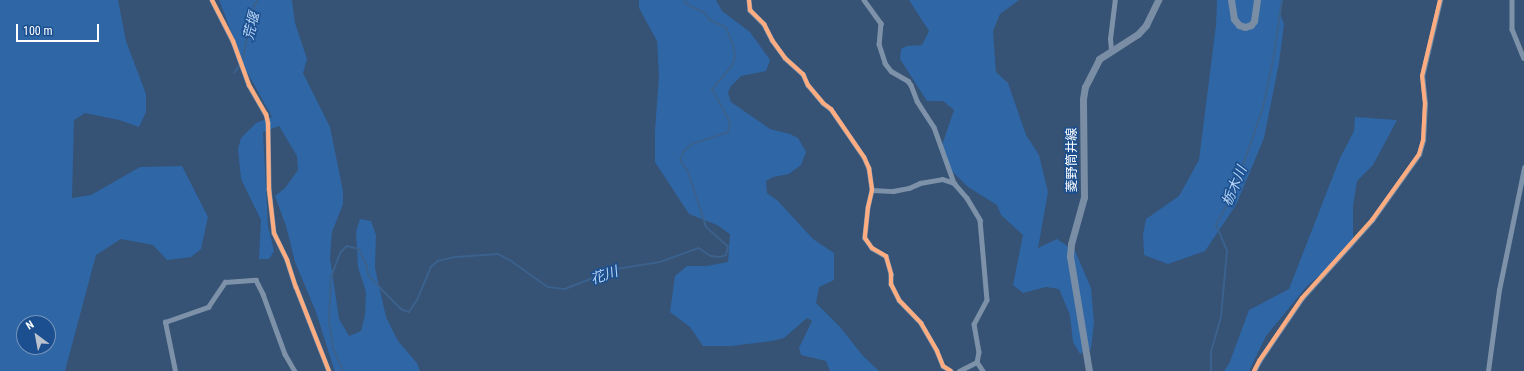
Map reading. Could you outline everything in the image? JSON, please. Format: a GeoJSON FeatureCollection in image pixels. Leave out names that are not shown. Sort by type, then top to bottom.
{"type":"FeatureCollection","features":[{"type":"Feature","properties":{"kind":"main road","name":"菱野筒井線"},"geometry":{"type":"LineString","coordinates":[[1090,371],[1071,267],[1071,244],[1084,196],[1083,99],[1085,87],[1095,64],[1111,50],[1138,34],[1146,25],[1158,0]]}},
{"type":"Feature","properties":{"kind":"main road"},"geometry":{"type":"LineString","coordinates":[[1230,0],[1234,19],[1239,25],[1245,28],[1254,21],[1257,0]]}},
{"type":"Feature","properties":{"kind":"street"},"geometry":{"type":"LineString","coordinates":[[212,0],[233,41],[249,85],[266,114],[268,123],[269,188],[274,233],[287,260],[329,371]]}},
{"type":"Feature","properties":{"kind":"street"},"geometry":{"type":"LineString","coordinates":[[749,0],[750,10],[764,24],[772,40],[786,58],[803,74],[811,89],[831,109],[864,157],[869,168],[872,190],[868,207],[865,238],[872,248],[886,256],[891,274],[891,284],[899,300],[921,323],[937,351],[943,366],[951,371]]}},
{"type":"Feature","properties":{"kind":"street"},"geometry":{"type":"LineString","coordinates":[[864,0],[881,23],[879,44],[882,56],[891,71],[908,81],[911,85],[917,101],[934,127],[954,184],[975,210],[980,220],[987,300],[974,324],[979,352],[977,362],[983,371]]}},
{"type":"Feature","properties":{"kind":"street"},"geometry":{"type":"LineString","coordinates":[[1111,50],[1110,39],[1115,0]]}},
{"type":"Feature","properties":{"kind":"street"},"geometry":{"type":"LineString","coordinates":[[1254,371],[1259,361],[1302,298],[1372,220],[1419,154],[1423,140],[1425,104],[1422,76],[1440,0]]}},
{"type":"Feature","properties":{"kind":"street"},"geometry":{"type":"LineString","coordinates":[[1512,0],[1512,29],[1524,58]]}},
{"type":"Feature","properties":{"kind":"street"},"geometry":{"type":"LineString","coordinates":[[1488,371],[1499,290],[1524,168]]}},
{"type":"Feature","properties":{"kind":"street"},"geometry":{"type":"LineString","coordinates":[[872,190],[893,192],[909,188],[920,183],[942,179],[954,184]]}},
{"type":"Feature","properties":{"kind":"street"},"geometry":{"type":"LineString","coordinates":[[175,371],[166,322],[208,307],[225,282],[256,280],[263,294],[285,354],[294,371]]}},
{"type":"Feature","properties":{"kind":"street"},"geometry":{"type":"LineString","coordinates":[[959,371],[977,362]]}},
{"type":"Feature","properties":{"kind":"shaded area"},"geometry":{"type":"Polygon","coordinates":[[[0,0],[118,0],[126,41],[146,94],[146,112],[139,127],[119,120],[85,113],[74,120],[72,198],[91,195],[140,167],[182,166],[208,217],[201,249],[191,257],[167,260],[153,245],[121,239],[96,255],[65,371],[0,371],[0,0]]]}},
{"type":"Feature","properties":{"kind":"shaded area"},"geometry":{"type":"Polygon","coordinates":[[[219,0],[292,0],[295,23],[307,59],[303,73],[330,127],[343,191],[343,204],[332,232],[330,258],[339,319],[349,336],[361,331],[365,315],[366,292],[358,267],[356,232],[360,219],[371,221],[376,235],[375,268],[386,317],[398,341],[417,363],[420,371],[335,371],[316,312],[295,262],[286,226],[275,196],[285,188],[298,170],[297,156],[279,126],[263,132],[268,226],[274,251],[269,259],[259,259],[261,220],[241,179],[238,149],[241,138],[256,123],[272,117],[246,70],[219,0]]]}},
{"type":"Feature","properties":{"kind":"shaded area"},"geometry":{"type":"Polygon","coordinates":[[[639,0],[716,0],[722,11],[750,32],[770,60],[766,71],[741,76],[730,87],[728,93],[731,102],[770,129],[790,134],[798,138],[806,152],[801,165],[789,174],[773,177],[766,181],[767,193],[778,201],[813,239],[834,253],[834,280],[819,287],[816,303],[840,327],[863,356],[879,371],[830,371],[826,361],[801,355],[799,348],[812,321],[807,318],[784,338],[731,346],[703,346],[690,327],[670,312],[675,276],[687,266],[707,266],[728,262],[730,234],[717,225],[689,214],[655,162],[655,130],[659,76],[657,41],[639,8],[639,0]]]}},
{"type":"Feature","properties":{"kind":"shaded area"},"geometry":{"type":"Polygon","coordinates":[[[909,0],[1019,0],[1000,14],[993,31],[996,72],[1008,83],[1026,135],[1039,155],[1048,192],[1038,248],[1057,239],[1075,251],[1091,288],[1094,322],[1091,349],[1080,354],[1073,342],[1070,315],[1059,289],[1046,287],[1023,293],[1013,285],[1023,235],[1001,215],[997,205],[968,187],[947,166],[942,145],[954,110],[943,101],[927,101],[900,59],[901,49],[907,46],[922,45],[929,31],[909,0]]]}},
{"type":"Feature","properties":{"kind":"shaded area"},"geometry":{"type":"Polygon","coordinates":[[[1217,0],[1281,0],[1280,13],[1284,24],[1279,63],[1264,138],[1236,205],[1205,251],[1168,264],[1144,255],[1143,234],[1146,219],[1179,196],[1199,160],[1216,25],[1217,0]]]}},
{"type":"Feature","properties":{"kind":"shaded area"},"geometry":{"type":"Polygon","coordinates":[[[1355,117],[1397,120],[1373,165],[1357,181],[1353,206],[1353,247],[1307,286],[1266,336],[1249,371],[1224,371],[1229,364],[1249,310],[1289,289],[1340,158],[1354,131],[1355,117]]]}},
{"type":"Feature","properties":{"kind":"waterway","name":"荒堰"},"geometry":{"type":"LineString","coordinates":[[242,62],[254,6],[258,0]]}},
{"type":"Feature","properties":{"kind":"waterway","name":"花川"},"geometry":{"type":"LineString","coordinates":[[343,371],[333,349],[329,322],[331,277],[340,253],[347,246],[359,249],[367,265],[369,276],[401,309],[409,312],[417,300],[431,267],[438,261],[455,257],[498,254],[510,260],[548,287],[565,289],[616,269],[660,262],[699,248],[711,256],[720,257],[726,255],[728,247],[706,227],[688,172],[680,160],[684,151],[692,144],[728,132],[730,122],[712,90],[733,64],[735,57],[733,45],[726,28],[711,21],[704,13],[685,3],[686,0]]}},
{"type":"Feature","properties":{"kind":"waterway","name":"栃木川"},"geometry":{"type":"LineString","coordinates":[[1211,371],[1211,352],[1221,317],[1227,251],[1216,225],[1233,194],[1263,108],[1274,55],[1282,0]]}},
{"type":"Feature","properties":{"kind":"waterway","name":"荒堰"},"geometry":{"type":"LineString","coordinates":[[234,73],[240,65]]}},
{"type":"Feature","properties":{"kind":"cycle path"},"geometry":{"type":"LineString","coordinates":[[212,0],[233,41],[249,85],[266,114],[268,123],[269,189],[274,233],[287,260],[329,371]]}},
{"type":"Feature","properties":{"kind":"cycle path"},"geometry":{"type":"LineString","coordinates":[[749,0],[750,10],[764,24],[772,40],[785,58],[803,74],[808,85],[823,103],[831,109],[864,157],[869,168],[872,190],[868,207],[865,238],[872,248],[886,256],[891,274],[891,284],[899,300],[921,323],[937,351],[943,366],[951,371]]}},
{"type":"Feature","properties":{"kind":"cycle path"},"geometry":{"type":"LineString","coordinates":[[1254,371],[1259,361],[1302,298],[1372,220],[1419,154],[1423,140],[1425,104],[1422,76],[1440,0]]}}]}
